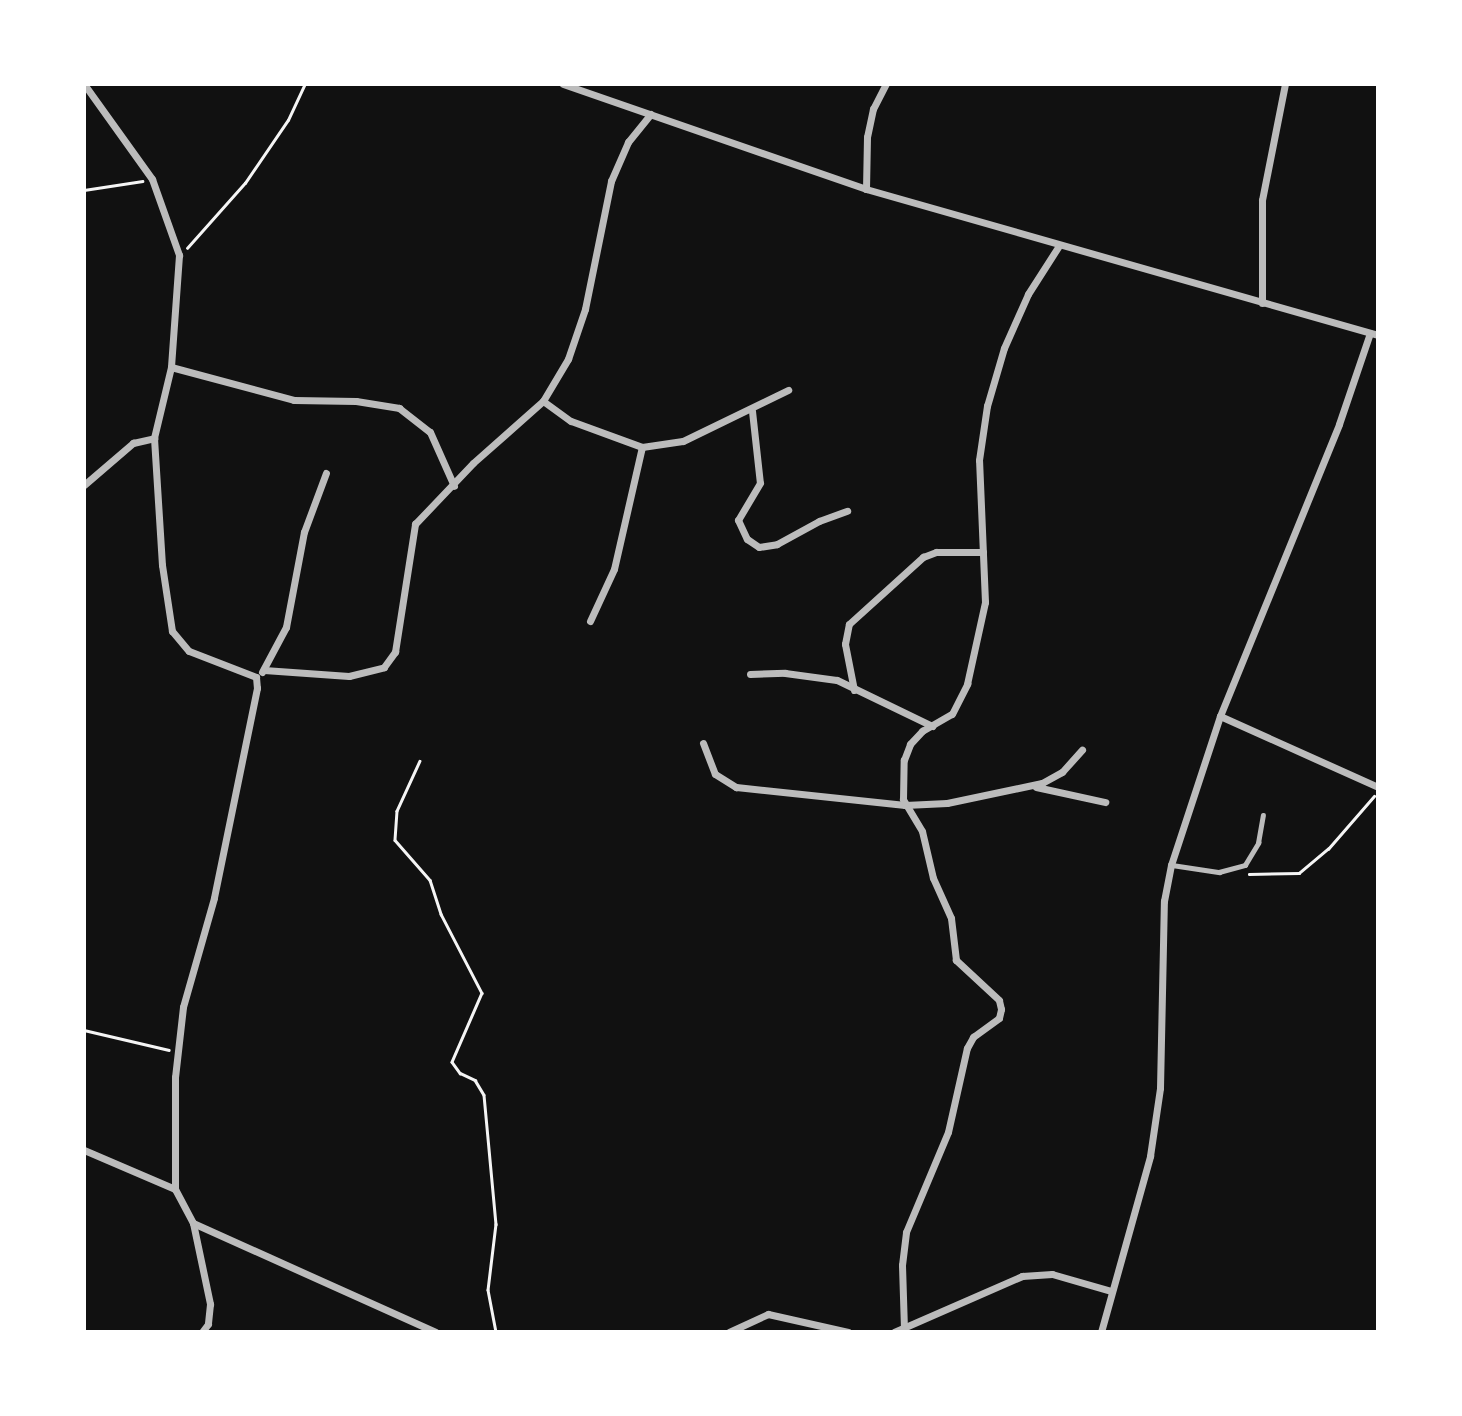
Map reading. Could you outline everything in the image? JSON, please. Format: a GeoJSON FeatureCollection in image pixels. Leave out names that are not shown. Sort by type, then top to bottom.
{"type":"FeatureCollection","features":[{"type":"Feature","properties":{"kind":"street"},"geometry":{"type":"LineString","coordinates":[[84,84],[152,179],[179,255],[171,367],[154,438],[161,552],[172,631],[190,651],[256,677]]}},
{"type":"Feature","properties":{"kind":"street"},"geometry":{"type":"LineString","coordinates":[[563,84],[866,189],[1058,247],[1374,334],[1220,716],[1171,865],[1164,901],[1160,1088],[1143,1187],[1101,1332]]}},
{"type":"Feature","properties":{"kind":"street"},"geometry":{"type":"LineString","coordinates":[[866,189],[867,137],[873,109],[886,84]]}},
{"type":"Feature","properties":{"kind":"street"},"geometry":{"type":"LineString","coordinates":[[1262,303],[1262,200],[1285,84]]}},
{"type":"Feature","properties":{"kind":"street"},"geometry":{"type":"LineString","coordinates":[[264,670],[349,676],[384,667],[395,652],[400,632],[410,535],[423,514],[543,401],[568,359],[586,309],[611,181],[628,142],[651,114]]}},
{"type":"Feature","properties":{"kind":"street"},"geometry":{"type":"LineString","coordinates":[[904,1329],[902,1265],[906,1233],[948,1132],[967,1048],[973,1037],[999,1018],[1001,1009],[999,1000],[956,960],[951,918],[933,878],[922,831],[905,805],[904,770],[910,744],[952,714],[967,684],[985,602],[979,460],[986,406],[1004,348],[1028,294],[1058,247]]}},
{"type":"Feature","properties":{"kind":"street"},"geometry":{"type":"LineString","coordinates":[[171,367],[294,400],[356,401],[398,408],[430,432],[454,486]]}},
{"type":"Feature","properties":{"kind":"street"},"geometry":{"type":"LineString","coordinates":[[543,401],[571,421],[642,447],[684,440],[751,411],[788,390]]}},
{"type":"Feature","properties":{"kind":"street"},"geometry":{"type":"LineString","coordinates":[[751,411],[760,483],[738,520],[747,539],[759,547],[777,544],[819,521],[847,511]]}},
{"type":"Feature","properties":{"kind":"street"},"geometry":{"type":"LineString","coordinates":[[84,485],[133,443],[154,438]]}},
{"type":"Feature","properties":{"kind":"street"},"geometry":{"type":"LineString","coordinates":[[590,621],[614,569],[642,447]]}},
{"type":"Feature","properties":{"kind":"street"},"geometry":{"type":"LineString","coordinates":[[201,1332],[208,1324],[210,1304],[192,1223],[175,1189],[176,1051],[190,975],[214,898],[233,811],[256,677],[264,670],[286,627],[304,532],[326,473]]}},
{"type":"Feature","properties":{"kind":"street"},"geometry":{"type":"LineString","coordinates":[[854,691],[844,637],[849,624],[923,557],[936,552],[983,552]]}},
{"type":"Feature","properties":{"kind":"street"},"geometry":{"type":"LineString","coordinates":[[750,674],[812,676],[836,681],[933,726]]}},
{"type":"Feature","properties":{"kind":"street"},"geometry":{"type":"LineString","coordinates":[[1220,716],[1378,789]]}},
{"type":"Feature","properties":{"kind":"street"},"geometry":{"type":"LineString","coordinates":[[703,743],[715,774],[736,787],[905,805],[947,803],[1055,778],[1082,750]]}},
{"type":"Feature","properties":{"kind":"street"},"geometry":{"type":"LineString","coordinates":[[1028,786],[1059,789],[1105,803]]}},
{"type":"Feature","properties":{"kind":"street"},"geometry":{"type":"LineString","coordinates":[[84,1150],[175,1189]]}},
{"type":"Feature","properties":{"kind":"street"},"geometry":{"type":"LineString","coordinates":[[192,1223],[436,1332]]}},
{"type":"Feature","properties":{"kind":"street"},"geometry":{"type":"LineString","coordinates":[[894,1332],[1022,1276],[1052,1274],[1111,1291]]}},
{"type":"Feature","properties":{"kind":"street"},"geometry":{"type":"LineString","coordinates":[[729,1332],[768,1314],[848,1332]]}},
{"type":"Feature","properties":{"kind":"lane"},"geometry":{"type":"LineString","coordinates":[[1171,865],[1219,872],[1245,865],[1258,843],[1263,815]]}},
{"type":"Feature","properties":{"kind":"path"},"geometry":{"type":"LineString","coordinates":[[179,255],[238,193],[288,120],[305,84]]}},
{"type":"Feature","properties":{"kind":"path"},"geometry":{"type":"LineString","coordinates":[[84,190],[152,179]]}},
{"type":"Feature","properties":{"kind":"path"},"geometry":{"type":"LineString","coordinates":[[420,761],[402,796],[395,840],[430,880],[441,914],[482,993],[452,1062],[475,1080],[484,1095],[496,1224],[488,1290],[496,1332]]}},
{"type":"Feature","properties":{"kind":"path"},"geometry":{"type":"LineString","coordinates":[[1244,874],[1299,873],[1328,849],[1378,789]]}},
{"type":"Feature","properties":{"kind":"path"},"geometry":{"type":"LineString","coordinates":[[84,1030],[176,1051]]}}]}
